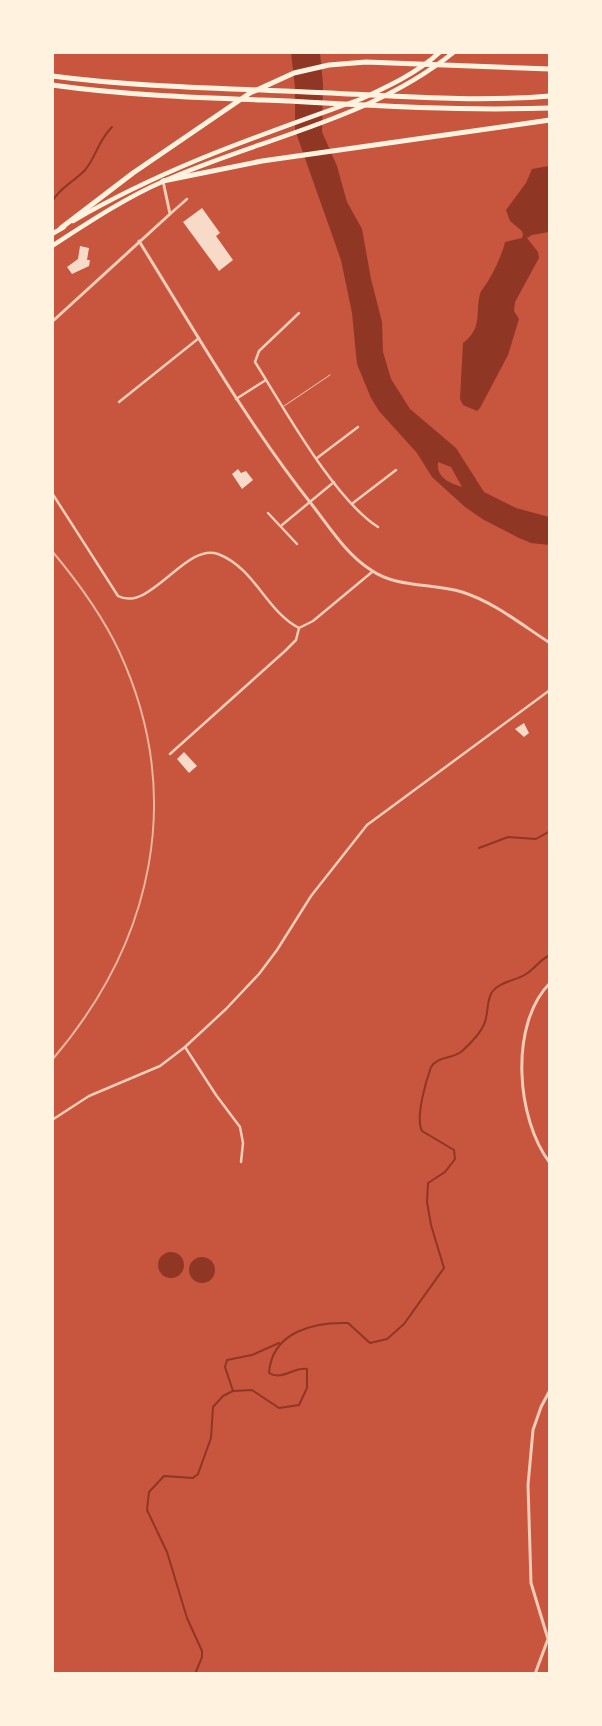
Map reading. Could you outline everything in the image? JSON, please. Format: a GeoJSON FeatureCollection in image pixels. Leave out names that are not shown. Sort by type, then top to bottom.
{"type":"FeatureCollection","features":[{"type":"Feature","properties":{"kind":"highway"},"geometry":{"type":"LineString","coordinates":[[61,228],[133,173],[250,93],[270,83],[309,69],[345,63],[466,65],[550,69]]}},
{"type":"Feature","properties":{"kind":"highway"},"geometry":{"type":"LineString","coordinates":[[52,76],[221,88],[419,97],[486,98],[550,96]]}},
{"type":"Feature","properties":{"kind":"highway"},"geometry":{"type":"LineString","coordinates":[[52,85],[93,91],[210,98],[477,110],[550,108]]}},
{"type":"Feature","properties":{"kind":"highway"},"geometry":{"type":"LineString","coordinates":[[164,181],[289,157],[550,120]]}},
{"type":"Feature","properties":{"kind":"main road"},"geometry":{"type":"LineString","coordinates":[[52,234],[107,201],[166,171],[361,99],[411,74],[440,52]]}},
{"type":"Feature","properties":{"kind":"main road"},"geometry":{"type":"LineString","coordinates":[[52,246],[111,209],[164,181],[364,107],[415,81],[454,52]]}},
{"type":"Feature","properties":{"kind":"street"},"geometry":{"type":"LineString","coordinates":[[164,181],[170,214]]}},
{"type":"Feature","properties":{"kind":"street"},"geometry":{"type":"LineString","coordinates":[[53,320],[187,199]]}},
{"type":"Feature","properties":{"kind":"street"},"geometry":{"type":"LineString","coordinates":[[139,241],[274,456],[351,552],[372,572],[396,581],[442,587],[471,595],[496,608],[550,643]]}},
{"type":"Feature","properties":{"kind":"street"},"geometry":{"type":"LineString","coordinates":[[299,314],[259,351],[255,362],[334,482],[368,520],[378,527]]}},
{"type":"Feature","properties":{"kind":"street"},"geometry":{"type":"LineString","coordinates":[[120,402],[199,338]]}},
{"type":"Feature","properties":{"kind":"street"},"geometry":{"type":"LineString","coordinates":[[236,398],[266,380]]}},
{"type":"Feature","properties":{"kind":"street"},"geometry":{"type":"LineString","coordinates":[[317,458],[358,427]]}},
{"type":"Feature","properties":{"kind":"street"},"geometry":{"type":"LineString","coordinates":[[353,503],[396,470]]}},
{"type":"Feature","properties":{"kind":"street"},"geometry":{"type":"LineString","coordinates":[[282,525],[334,482]]}},
{"type":"Feature","properties":{"kind":"street"},"geometry":{"type":"LineString","coordinates":[[52,493],[118,596],[126,600],[138,597],[196,557],[214,553],[244,571],[281,615],[299,628]]}},
{"type":"Feature","properties":{"kind":"street"},"geometry":{"type":"LineString","coordinates":[[268,513],[282,525],[297,544]]}},
{"type":"Feature","properties":{"kind":"street"},"geometry":{"type":"LineString","coordinates":[[170,754],[285,651],[296,640],[299,628],[313,621],[372,572]]}},
{"type":"Feature","properties":{"kind":"street"},"geometry":{"type":"LineString","coordinates":[[52,1120],[89,1096],[154,1069],[185,1047],[226,1009],[259,974],[277,950],[311,896],[367,825],[550,690]]}},
{"type":"Feature","properties":{"kind":"street"},"geometry":{"type":"LineString","coordinates":[[550,983],[542,991],[532,1010],[522,1070],[524,1094],[531,1128],[538,1146],[550,1163]]}},
{"type":"Feature","properties":{"kind":"street"},"geometry":{"type":"LineString","coordinates":[[185,1047],[216,1095],[240,1127],[243,1143],[241,1162]]}},
{"type":"Feature","properties":{"kind":"street"},"geometry":{"type":"LineString","coordinates":[[535,1674],[548,1639],[531,1583],[528,1485],[533,1430],[541,1406],[550,1390]]}},
{"type":"Feature","properties":{"kind":"lane"},"geometry":{"type":"LineString","coordinates":[[283,406],[330,375]]}},
{"type":"Feature","properties":{"kind":"shaded area"},"geometry":{"type":"Polygon","coordinates":[[[291,53],[320,53],[323,84],[322,132],[337,166],[347,202],[362,229],[371,279],[382,322],[383,352],[391,379],[410,409],[456,448],[484,492],[516,508],[549,517],[549,545],[531,543],[519,538],[484,520],[465,507],[432,477],[417,453],[379,411],[371,398],[357,364],[352,313],[341,260],[295,130],[295,87],[291,53]],[[438,462],[439,472],[442,476],[449,482],[462,487],[451,467],[438,462]]]}},
{"type":"Feature","properties":{"kind":"shaded area"},"geometry":{"type":"Polygon","coordinates":[[[549,166],[549,232],[532,235],[527,238],[538,252],[539,258],[515,302],[514,311],[519,319],[508,355],[477,411],[463,405],[460,399],[463,343],[476,326],[481,291],[495,267],[505,242],[522,238],[523,235],[522,231],[510,221],[506,210],[526,183],[532,169],[549,166]]]}},
{"type":"Feature","properties":{"kind":"shaded area"},"geometry":{"type":"Polygon","coordinates":[[[171,1252],[180,1256],[184,1265],[180,1274],[171,1278],[162,1274],[158,1265],[162,1256],[171,1252]]]}},
{"type":"Feature","properties":{"kind":"shaded area"},"geometry":{"type":"Polygon","coordinates":[[[202,1257],[211,1261],[215,1270],[211,1279],[202,1283],[193,1279],[189,1270],[193,1261],[202,1257]]]}},
{"type":"Feature","properties":{"kind":"building"},"geometry":{"type":"Polygon","coordinates":[[[202,208],[220,233],[216,236],[233,260],[219,271],[183,222],[202,208]]]}},
{"type":"Feature","properties":{"kind":"building"},"geometry":{"type":"Polygon","coordinates":[[[80,246],[89,248],[87,260],[90,260],[89,266],[72,274],[67,267],[78,259],[80,246]]]}},
{"type":"Feature","properties":{"kind":"building"},"geometry":{"type":"Polygon","coordinates":[[[238,469],[241,473],[246,471],[253,480],[242,489],[232,474],[238,469]]]}},
{"type":"Feature","properties":{"kind":"building"},"geometry":{"type":"Polygon","coordinates":[[[524,723],[529,733],[524,737],[515,729],[524,723]]]}},
{"type":"Feature","properties":{"kind":"building"},"geometry":{"type":"Polygon","coordinates":[[[184,752],[197,766],[189,773],[177,759],[184,752]]]}},
{"type":"Feature","properties":{"kind":"waterway"},"geometry":{"type":"LineString","coordinates":[[52,202],[62,189],[85,170],[103,138],[112,127]]}},
{"type":"Feature","properties":{"kind":"waterway"},"geometry":{"type":"LineString","coordinates":[[479,848],[508,837],[536,839],[550,831]]}},
{"type":"Feature","properties":{"kind":"waterway"},"geometry":{"type":"LineString","coordinates":[[195,1674],[202,1657],[202,1651],[187,1618],[167,1552],[147,1510],[149,1492],[164,1476],[193,1478],[198,1474],[211,1438],[213,1407],[223,1396],[233,1391],[252,1390],[279,1408],[299,1405],[307,1388],[307,1369],[283,1375],[269,1373],[272,1359],[278,1348],[296,1332],[321,1325],[348,1323],[370,1343],[387,1339],[404,1324],[444,1268],[431,1225],[427,1202],[428,1183],[445,1172],[455,1159],[454,1150],[422,1131],[420,1125],[420,1109],[431,1067],[437,1061],[461,1052],[476,1036],[485,1023],[489,998],[495,988],[526,974],[550,955]]}},
{"type":"Feature","properties":{"kind":"waterway"},"geometry":{"type":"LineString","coordinates":[[233,1391],[225,1367],[227,1360],[252,1355],[279,1343]]}},
{"type":"Feature","properties":{"kind":"railway"},"geometry":{"type":"LineString","coordinates":[[52,551],[89,599],[119,651],[140,705],[151,759],[154,813],[148,866],[135,917],[115,967],[87,1014],[52,1060]]}}]}
